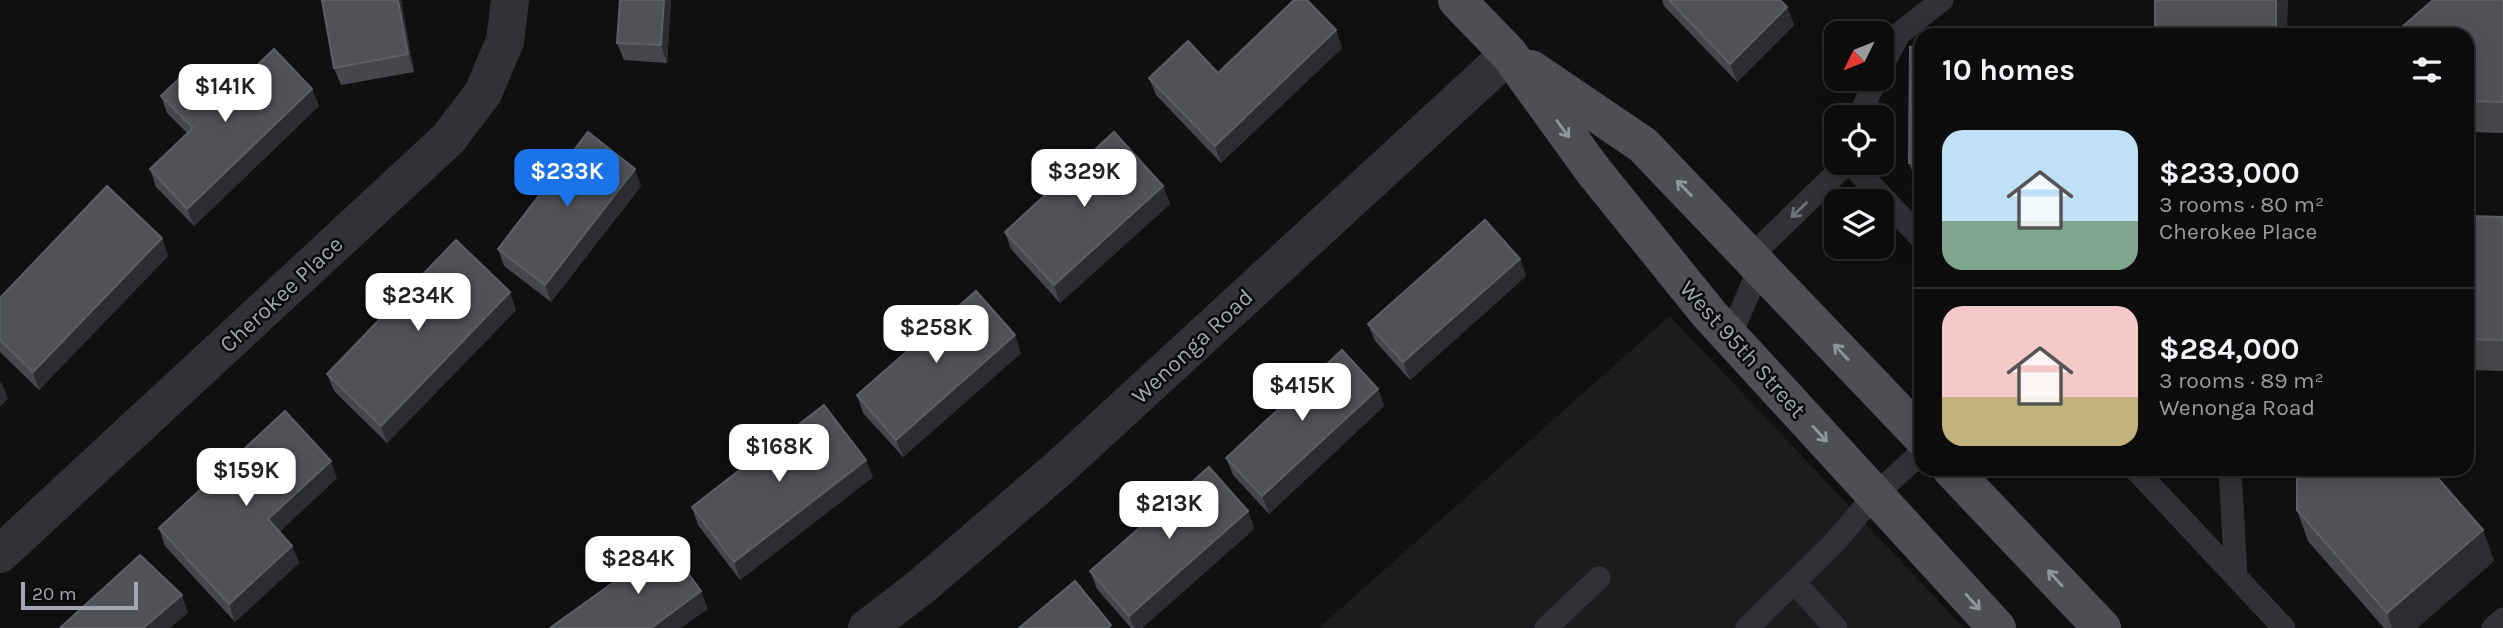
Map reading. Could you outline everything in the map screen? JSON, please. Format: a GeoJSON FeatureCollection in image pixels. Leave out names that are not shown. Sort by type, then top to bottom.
{"type":"FeatureCollection","features":[{"type":"Feature","properties":{"kind":"main road","name":"West 95th Street"},"geometry":{"type":"LineString","coordinates":[[1457,0],[1509,54],[1592,169],[1709,314],[1997,628]]}},
{"type":"Feature","properties":{"kind":"main road","name":"West 95th Street"},"geometry":{"type":"LineString","coordinates":[[1509,54],[1643,145],[1914,429]]}},
{"type":"Feature","properties":{"kind":"main road"},"geometry":{"type":"LineString","coordinates":[[1958,476],[2102,628]]}},
{"type":"Feature","properties":{"kind":"street","name":"Cherokee Place"},"geometry":{"type":"LineString","coordinates":[[0,554],[448,139],[483,93],[505,41],[510,0]]}},
{"type":"Feature","properties":{"kind":"street","name":"Wenonga Road"},"geometry":{"type":"LineString","coordinates":[[867,628],[922,586],[1058,469],[1509,54]]}},
{"type":"Feature","properties":{"kind":"lane"},"geometry":{"type":"LineString","coordinates":[[1894,43],[1899,34],[1942,0]]}},
{"type":"Feature","properties":{"kind":"lane"},"geometry":{"type":"LineString","coordinates":[[1730,336],[1755,262],[1838,175]]}},
{"type":"Feature","properties":{"kind":"lane"},"geometry":{"type":"LineString","coordinates":[[1860,175],[1914,232]]}},
{"type":"Feature","properties":{"kind":"lane"},"geometry":{"type":"LineString","coordinates":[[1747,628],[1834,543],[1875,495],[1914,459]]}},
{"type":"Feature","properties":{"kind":"lane"},"geometry":{"type":"LineString","coordinates":[[2141,476],[2284,628]]}},
{"type":"Feature","properties":{"kind":"lane"},"geometry":{"type":"LineString","coordinates":[[2230,476],[2235,577]]}},
{"type":"Feature","properties":{"kind":"lane"},"geometry":{"type":"LineString","coordinates":[[1546,628],[1599,578]]}},
{"type":"Feature","properties":{"kind":"lane"},"geometry":{"type":"LineString","coordinates":[[1794,582],[1836,628]]}},
{"type":"Feature","properties":{"kind":"lane"},"geometry":{"type":"LineString","coordinates":[[2493,628],[2503,619]]}},
{"type":"Feature","properties":{"kind":"shaded area"},"geometry":{"type":"Polygon","coordinates":[[[1670,316],[1964,628],[1319,628],[1670,316]]]}},
{"type":"Feature","properties":{"kind":"building"},"geometry":{"type":"Polygon","coordinates":[[[322,0],[398,0],[408,54],[334,68],[322,0]]]}},
{"type":"Feature","properties":{"kind":"building"},"geometry":{"type":"Polygon","coordinates":[[[620,0],[664,0],[661,45],[617,43],[620,0]]]}},
{"type":"Feature","properties":{"kind":"building"},"geometry":{"type":"Polygon","coordinates":[[[1294,0],[1307,0],[1336,30],[1215,146],[1149,78],[1188,41],[1218,73],[1294,0]]]}},
{"type":"Feature","properties":{"kind":"building"},"geometry":{"type":"Polygon","coordinates":[[[1669,0],[1780,0],[1787,7],[1730,64],[1669,0]]]}},
{"type":"Feature","properties":{"kind":"building"},"geometry":{"type":"Polygon","coordinates":[[[2155,0],[2276,0],[2276,28],[2155,28],[2155,0]]]}},
{"type":"Feature","properties":{"kind":"building"},"geometry":{"type":"Polygon","coordinates":[[[2433,0],[2503,0],[2503,102],[2474,101],[2474,28],[2401,28],[2433,0]]]}},
{"type":"Feature","properties":{"kind":"building"},"geometry":{"type":"Polygon","coordinates":[[[1910,47],[1914,47],[1914,163],[1909,163],[1910,47]]]}},
{"type":"Feature","properties":{"kind":"building"},"geometry":{"type":"Polygon","coordinates":[[[274,49],[312,89],[187,209],[150,169],[193,128],[161,96],[190,68],[221,100],[274,49]]]}},
{"type":"Feature","properties":{"kind":"building"},"geometry":{"type":"Polygon","coordinates":[[[588,132],[635,169],[545,285],[498,249],[588,132]]]}},
{"type":"Feature","properties":{"kind":"building"},"geometry":{"type":"Polygon","coordinates":[[[1114,132],[1163,186],[1054,285],[1005,232],[1114,132]]]}},
{"type":"Feature","properties":{"kind":"building"},"geometry":{"type":"Polygon","coordinates":[[[107,186],[162,238],[33,372],[0,340],[0,298],[107,186]]]}},
{"type":"Feature","properties":{"kind":"building"},"geometry":{"type":"Polygon","coordinates":[[[2474,216],[2503,217],[2503,340],[2474,339],[2474,216]]]}},
{"type":"Feature","properties":{"kind":"building"},"geometry":{"type":"Polygon","coordinates":[[[1485,220],[1520,259],[1403,362],[1368,324],[1485,220]]]}},
{"type":"Feature","properties":{"kind":"building"},"geometry":{"type":"Polygon","coordinates":[[[456,240],[510,292],[381,426],[327,374],[456,240]]]}},
{"type":"Feature","properties":{"kind":"building"},"geometry":{"type":"Polygon","coordinates":[[[976,291],[1015,335],[896,440],[857,395],[976,291]]]}},
{"type":"Feature","properties":{"kind":"building"},"geometry":{"type":"Polygon","coordinates":[[[1342,350],[1378,389],[1262,496],[1226,458],[1342,350]]]}},
{"type":"Feature","properties":{"kind":"building"},"geometry":{"type":"Polygon","coordinates":[[[824,405],[866,460],[734,562],[692,507],[824,405]]]}},
{"type":"Feature","properties":{"kind":"building"},"geometry":{"type":"Polygon","coordinates":[[[285,411],[331,461],[268,519],[292,546],[229,604],[159,528],[285,411]]]}},
{"type":"Feature","properties":{"kind":"building"},"geometry":{"type":"Polygon","coordinates":[[[1209,467],[1248,511],[1129,616],[1090,571],[1209,467]]]}},
{"type":"Feature","properties":{"kind":"building"},"geometry":{"type":"Polygon","coordinates":[[[2297,476],[2436,476],[2483,530],[2387,613],[2297,510],[2297,476]]]}},
{"type":"Feature","properties":{"kind":"building"},"geometry":{"type":"Polygon","coordinates":[[[667,544],[701,591],[651,628],[550,628],[667,544]]]}},
{"type":"Feature","properties":{"kind":"building"},"geometry":{"type":"Polygon","coordinates":[[[140,555],[182,595],[143,628],[60,628],[140,555]]]}},
{"type":"Feature","properties":{"kind":"building"},"geometry":{"type":"Polygon","coordinates":[[[1075,581],[1111,625],[1108,628],[1019,628],[1075,581]]]}}]}
